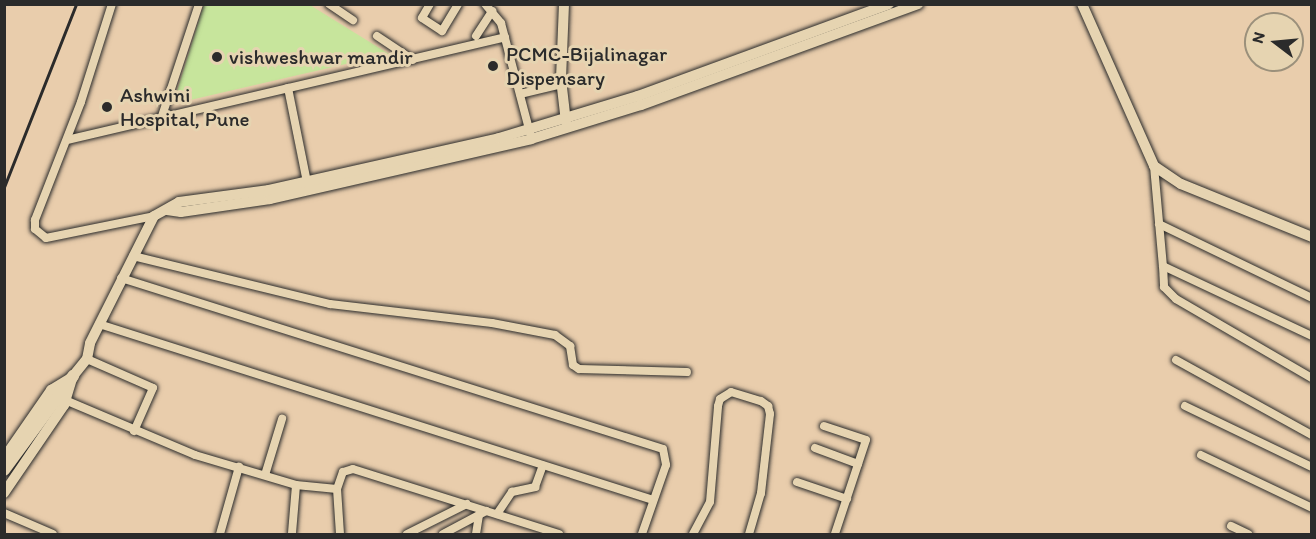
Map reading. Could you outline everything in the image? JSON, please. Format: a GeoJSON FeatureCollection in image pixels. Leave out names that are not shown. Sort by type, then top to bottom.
{"type":"FeatureCollection","features":[{"type":"Feature","properties":{"kind":"main road"},"geometry":{"type":"LineString","coordinates":[[4,471],[74,376]]}},
{"type":"Feature","properties":{"kind":"street"},"geometry":{"type":"LineString","coordinates":[[112,4],[67,140],[35,220],[39,236],[46,238],[154,216],[179,202],[307,182],[530,133]]}},
{"type":"Feature","properties":{"kind":"street"},"geometry":{"type":"LineString","coordinates":[[162,116],[200,4]]}},
{"type":"Feature","properties":{"kind":"street"},"geometry":{"type":"LineString","coordinates":[[329,4],[352,20]]}},
{"type":"Feature","properties":{"kind":"street"},"geometry":{"type":"LineString","coordinates":[[430,4],[422,18],[442,31],[458,4]]}},
{"type":"Feature","properties":{"kind":"street"},"geometry":{"type":"LineString","coordinates":[[485,4],[492,11],[506,37],[530,133]]}},
{"type":"Feature","properties":{"kind":"street"},"geometry":{"type":"LineString","coordinates":[[564,4],[562,84],[566,122]]}},
{"type":"Feature","properties":{"kind":"street"},"geometry":{"type":"LineString","coordinates":[[566,122],[889,4]]}},
{"type":"Feature","properties":{"kind":"street"},"geometry":{"type":"LineString","coordinates":[[167,210],[181,212],[270,200],[530,133],[918,4]]}},
{"type":"Feature","properties":{"kind":"street"},"geometry":{"type":"LineString","coordinates":[[1082,4],[1154,166],[1164,287],[1176,299],[1311,378]]}},
{"type":"Feature","properties":{"kind":"street"},"geometry":{"type":"LineString","coordinates":[[476,36],[492,11]]}},
{"type":"Feature","properties":{"kind":"street"},"geometry":{"type":"LineString","coordinates":[[377,36],[413,60]]}},
{"type":"Feature","properties":{"kind":"street"},"geometry":{"type":"LineString","coordinates":[[67,140],[506,37]]}},
{"type":"Feature","properties":{"kind":"street"},"geometry":{"type":"LineString","coordinates":[[520,94],[562,84]]}},
{"type":"Feature","properties":{"kind":"street"},"geometry":{"type":"LineString","coordinates":[[288,88],[307,182]]}},
{"type":"Feature","properties":{"kind":"street"},"geometry":{"type":"LineString","coordinates":[[1154,166],[1181,184],[1311,237]]}},
{"type":"Feature","properties":{"kind":"street"},"geometry":{"type":"LineString","coordinates":[[4,493],[65,400],[74,376],[87,359],[99,324],[154,216]]}},
{"type":"Feature","properties":{"kind":"street"},"geometry":{"type":"LineString","coordinates":[[1159,224],[1311,298]]}},
{"type":"Feature","properties":{"kind":"street"},"geometry":{"type":"LineString","coordinates":[[133,256],[330,304],[406,316],[492,323],[555,335],[570,346],[573,366],[579,369],[687,372]]}},
{"type":"Feature","properties":{"kind":"street"},"geometry":{"type":"LineString","coordinates":[[1163,266],[1311,336]]}},
{"type":"Feature","properties":{"kind":"street"},"geometry":{"type":"LineString","coordinates":[[122,278],[663,448],[666,465],[642,534]]}},
{"type":"Feature","properties":{"kind":"street"},"geometry":{"type":"LineString","coordinates":[[99,324],[653,500]]}},
{"type":"Feature","properties":{"kind":"street"},"geometry":{"type":"LineString","coordinates":[[87,359],[153,388],[134,431]]}},
{"type":"Feature","properties":{"kind":"street"},"geometry":{"type":"LineString","coordinates":[[1176,360],[1311,435]]}},
{"type":"Feature","properties":{"kind":"street"},"geometry":{"type":"LineString","coordinates":[[4,458],[51,390],[74,376]]}},
{"type":"Feature","properties":{"kind":"street"},"geometry":{"type":"LineString","coordinates":[[693,534],[710,502],[718,406],[720,399],[731,392],[761,401],[768,406],[770,414],[761,493],[749,534]]}},
{"type":"Feature","properties":{"kind":"street"},"geometry":{"type":"LineString","coordinates":[[65,400],[134,431],[239,467],[296,485],[338,489]]}},
{"type":"Feature","properties":{"kind":"street"},"geometry":{"type":"LineString","coordinates":[[1185,406],[1311,467]]}},
{"type":"Feature","properties":{"kind":"street"},"geometry":{"type":"LineString","coordinates":[[265,475],[282,419]]}},
{"type":"Feature","properties":{"kind":"street"},"geometry":{"type":"LineString","coordinates":[[824,426],[866,440],[835,534]]}},
{"type":"Feature","properties":{"kind":"street"},"geometry":{"type":"LineString","coordinates":[[815,448],[858,464]]}},
{"type":"Feature","properties":{"kind":"street"},"geometry":{"type":"LineString","coordinates":[[1201,455],[1311,508]]}},
{"type":"Feature","properties":{"kind":"street"},"geometry":{"type":"LineString","coordinates":[[496,514],[512,492],[535,487],[543,465]]}},
{"type":"Feature","properties":{"kind":"street"},"geometry":{"type":"LineString","coordinates":[[220,534],[239,467]]}},
{"type":"Feature","properties":{"kind":"street"},"geometry":{"type":"LineString","coordinates":[[340,534],[338,489],[343,472],[353,469],[467,504],[482,513],[496,514],[530,530],[559,534]]}},
{"type":"Feature","properties":{"kind":"street"},"geometry":{"type":"LineString","coordinates":[[797,482],[847,499]]}},
{"type":"Feature","properties":{"kind":"street"},"geometry":{"type":"LineString","coordinates":[[292,533],[296,485]]}},
{"type":"Feature","properties":{"kind":"street"},"geometry":{"type":"LineString","coordinates":[[407,534],[467,504]]}},
{"type":"Feature","properties":{"kind":"street"},"geometry":{"type":"LineString","coordinates":[[4,513],[53,534]]}},
{"type":"Feature","properties":{"kind":"street"},"geometry":{"type":"LineString","coordinates":[[443,534],[482,513]]}},
{"type":"Feature","properties":{"kind":"street"},"geometry":{"type":"LineString","coordinates":[[476,534],[482,513]]}},
{"type":"Feature","properties":{"kind":"street"},"geometry":{"type":"LineString","coordinates":[[1231,526],[1248,534]]}},
{"type":"Feature","properties":{"kind":"green space"},"geometry":{"type":"Polygon","coordinates":[[[204,4],[310,5],[389,54],[173,104],[204,4]]]}},
{"type":"Feature","properties":{"kind":"railway"},"geometry":{"type":"LineString","coordinates":[[4,187],[76,4]]}},
{"type":"Feature","properties":{"kind":"place","name":"vishweshwar mandir"},"geometry":{"type":"Point","coordinates":[217,57]}},
{"type":"Feature","properties":{"kind":"place","name":"PCMC-Bijalinagar Dispensary"},"geometry":{"type":"Point","coordinates":[493,66]}},
{"type":"Feature","properties":{"kind":"place","name":"Ashwini Hospital, Pune"},"geometry":{"type":"Point","coordinates":[107,107]}}]}
